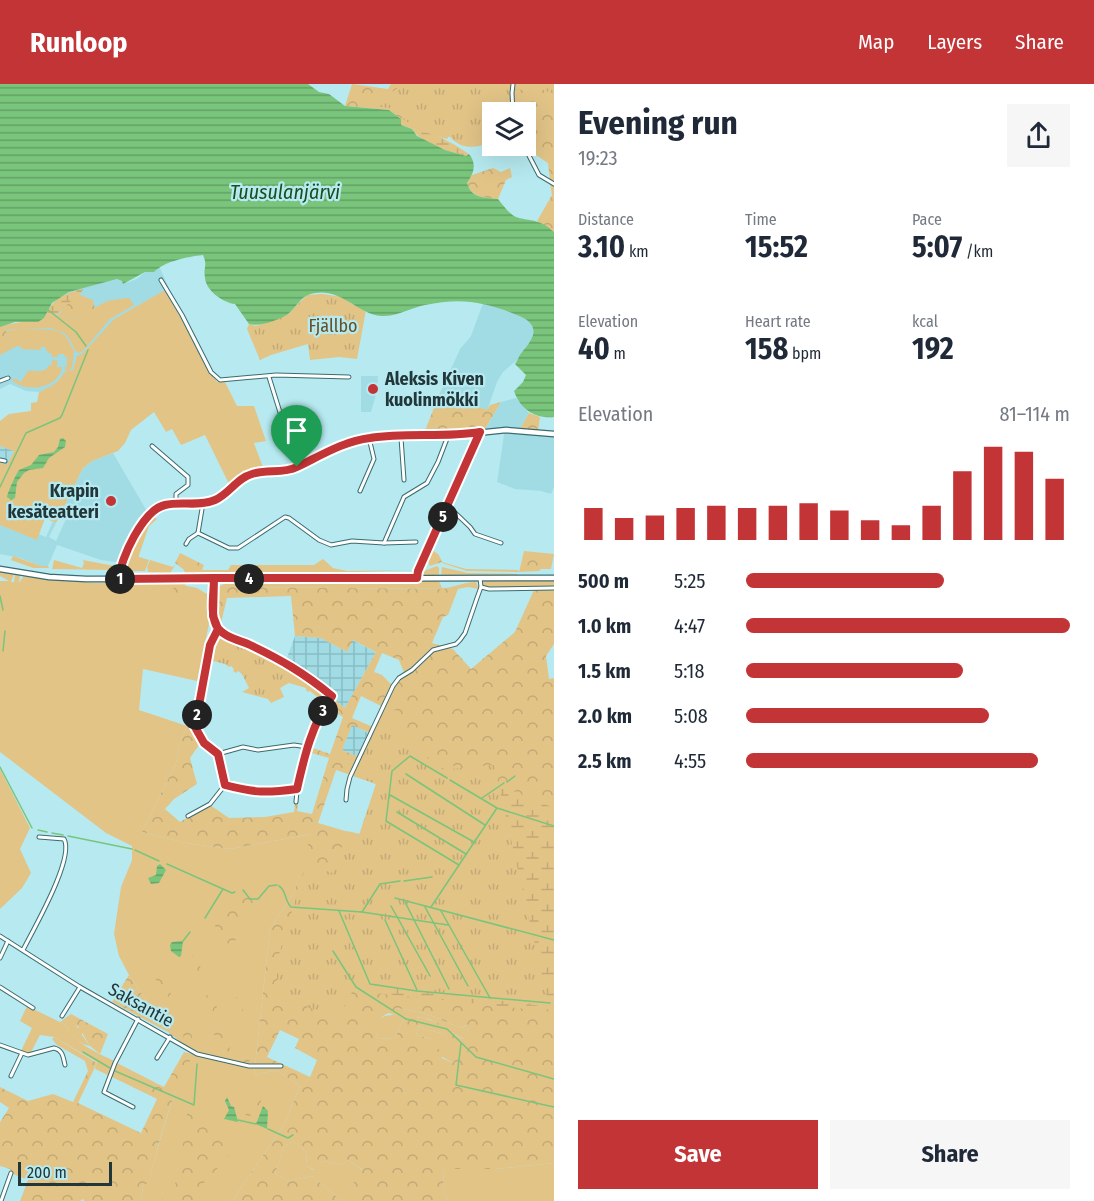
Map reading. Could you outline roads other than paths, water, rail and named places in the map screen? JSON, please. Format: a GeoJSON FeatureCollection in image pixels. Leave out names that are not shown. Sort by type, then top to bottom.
{"type":"FeatureCollection","features":[{"type":"Feature","properties":{"kind":"main road"},"geometry":{"type":"LineString","coordinates":[[119,579],[121,564],[148,515],[157,507],[203,503],[218,498],[247,476],[263,471],[283,471],[297,467],[333,449],[369,438],[448,436],[512,429],[554,434]]}},
{"type":"Feature","properties":{"kind":"main road"},"geometry":{"type":"LineString","coordinates":[[0,569],[49,577],[119,579],[554,578]]}},
{"type":"Feature","properties":{"kind":"street"},"geometry":{"type":"LineString","coordinates":[[512,102],[513,84]]}},
{"type":"Feature","properties":{"kind":"street"},"geometry":{"type":"LineString","coordinates":[[529,156],[539,175],[554,184]]}},
{"type":"Feature","properties":{"kind":"street"},"geometry":{"type":"LineString","coordinates":[[161,280],[215,377],[226,380],[269,376],[349,377]]}},
{"type":"Feature","properties":{"kind":"street"},"geometry":{"type":"LineString","coordinates":[[269,376],[297,467]]}},
{"type":"Feature","properties":{"kind":"street"},"geometry":{"type":"LineString","coordinates":[[0,381],[8,378]]}},
{"type":"Feature","properties":{"kind":"street"},"geometry":{"type":"LineString","coordinates":[[417,578],[418,571],[480,432]]}},
{"type":"Feature","properties":{"kind":"street"},"geometry":{"type":"LineString","coordinates":[[400,436],[404,480]]}},
{"type":"Feature","properties":{"kind":"street"},"geometry":{"type":"LineString","coordinates":[[384,543],[404,497],[427,483],[448,436]]}},
{"type":"Feature","properties":{"kind":"street"},"geometry":{"type":"LineString","coordinates":[[360,491],[374,459],[369,438]]}},
{"type":"Feature","properties":{"kind":"street"},"geometry":{"type":"LineString","coordinates":[[152,446],[188,477],[188,484],[176,494],[176,504]]}},
{"type":"Feature","properties":{"kind":"street"},"geometry":{"type":"LineString","coordinates":[[0,460],[5,461]]}},
{"type":"Feature","properties":{"kind":"street"},"geometry":{"type":"LineString","coordinates":[[186,543],[198,533],[203,503]]}},
{"type":"Feature","properties":{"kind":"street"},"geometry":{"type":"LineString","coordinates":[[448,506],[470,527],[474,534],[501,543]]}},
{"type":"Feature","properties":{"kind":"street"},"geometry":{"type":"LineString","coordinates":[[198,533],[233,549],[285,518],[289,518],[324,543],[331,545],[352,541],[416,542]]}},
{"type":"Feature","properties":{"kind":"street"},"geometry":{"type":"LineString","coordinates":[[214,578],[213,616],[218,629],[283,661],[303,673],[332,696],[324,707],[307,747],[296,802]]}},
{"type":"Feature","properties":{"kind":"street"},"geometry":{"type":"LineString","coordinates":[[346,800],[346,789],[393,686],[433,650],[456,644],[460,640],[465,633],[481,587],[480,578]]}},
{"type":"Feature","properties":{"kind":"street"},"geometry":{"type":"LineString","coordinates":[[481,587],[489,589],[554,588]]}},
{"type":"Feature","properties":{"kind":"street"},"geometry":{"type":"LineString","coordinates":[[218,629],[210,645],[195,727],[204,743],[218,754],[225,785]]}},
{"type":"Feature","properties":{"kind":"street"},"geometry":{"type":"LineString","coordinates":[[218,754],[243,747],[258,750],[294,745],[307,747]]}},
{"type":"Feature","properties":{"kind":"street"},"geometry":{"type":"LineString","coordinates":[[225,785],[250,792],[265,793],[297,789]]}},
{"type":"Feature","properties":{"kind":"street"},"geometry":{"type":"LineString","coordinates":[[188,816],[210,804],[225,785]]}},
{"type":"Feature","properties":{"kind":"street"},"geometry":{"type":"LineString","coordinates":[[23,950],[61,874],[66,845],[64,839],[39,837]]}},
{"type":"Feature","properties":{"kind":"street","name":"Saksantie"},"geometry":{"type":"LineString","coordinates":[[0,936],[80,987],[197,1054],[249,1066],[281,1066]]}},
{"type":"Feature","properties":{"kind":"street"},"geometry":{"type":"LineString","coordinates":[[0,958],[8,941]]}},
{"type":"Feature","properties":{"kind":"street"},"geometry":{"type":"LineString","coordinates":[[0,987],[33,1008]]}},
{"type":"Feature","properties":{"kind":"street"},"geometry":{"type":"LineString","coordinates":[[62,1016],[80,987]]}},
{"type":"Feature","properties":{"kind":"street"},"geometry":{"type":"LineString","coordinates":[[133,1107],[104,1092],[115,1063],[138,1019]]}},
{"type":"Feature","properties":{"kind":"street"},"geometry":{"type":"LineString","coordinates":[[157,1058],[170,1037]]}},
{"type":"Feature","properties":{"kind":"street"},"geometry":{"type":"LineString","coordinates":[[0,1045],[34,1055],[54,1048],[58,1049],[61,1051],[65,1065]]}},
{"type":"Feature","properties":{"kind":"street"},"geometry":{"type":"LineString","coordinates":[[11,1076],[22,1053]]}},
{"type":"Feature","properties":{"kind":"street"},"geometry":{"type":"LineString","coordinates":[[1,1201],[11,1173]]}},
{"type":"Feature","properties":{"kind":"water","name":"Tuusulanjärvi"},"geometry":{"type":"Polygon","coordinates":[[[0,84],[308,84],[319,92],[329,94],[345,106],[389,110],[401,119],[401,125],[412,129],[417,136],[445,150],[466,156],[469,154],[474,168],[467,183],[475,195],[498,199],[516,217],[541,223],[554,232],[554,417],[529,412],[520,403],[514,391],[526,375],[515,364],[530,342],[533,332],[530,323],[517,315],[484,304],[450,301],[381,316],[363,310],[338,296],[319,293],[305,296],[291,312],[280,319],[253,325],[249,324],[235,304],[221,299],[212,292],[206,283],[203,255],[170,262],[154,272],[145,272],[123,284],[117,279],[69,292],[52,303],[44,318],[38,322],[15,322],[0,327],[0,84]]]}},
{"type":"Feature","properties":{"kind":"water"},"geometry":{"type":"Polygon","coordinates":[[[63,438],[66,441],[65,447],[49,458],[43,468],[24,473],[17,482],[15,498],[11,500],[7,497],[19,470],[31,465],[39,455],[54,452],[60,439],[63,438]]]}},
{"type":"Feature","properties":{"kind":"water"},"geometry":{"type":"Polygon","coordinates":[[[160,864],[166,870],[159,883],[151,884],[148,878],[156,875],[157,866],[160,864]]]}},
{"type":"Feature","properties":{"kind":"water"},"geometry":{"type":"Polygon","coordinates":[[[183,941],[179,957],[171,951],[170,945],[172,942],[183,941]]]}},
{"type":"Feature","properties":{"kind":"water"},"geometry":{"type":"Polygon","coordinates":[[[227,1097],[231,1106],[234,1107],[238,1122],[224,1119],[229,1110],[225,1101],[227,1097]]]}},
{"type":"Feature","properties":{"kind":"water"},"geometry":{"type":"Polygon","coordinates":[[[263,1106],[268,1111],[267,1129],[256,1124],[263,1106]]]}},
{"type":"Feature","properties":{"kind":"waterway"},"geometry":{"type":"LineString","coordinates":[[47,309],[76,332],[86,346]]}},
{"type":"Feature","properties":{"kind":"waterway"},"geometry":{"type":"LineString","coordinates":[[0,487],[26,433],[62,415],[88,350]]}},
{"type":"Feature","properties":{"kind":"waterway"},"geometry":{"type":"LineString","coordinates":[[0,596],[3,610]]}},
{"type":"Feature","properties":{"kind":"waterway"},"geometry":{"type":"LineString","coordinates":[[3,651],[5,631]]}},
{"type":"Feature","properties":{"kind":"waterway"},"geometry":{"type":"LineString","coordinates":[[447,778],[410,756],[392,771],[386,821],[459,865]]}},
{"type":"Feature","properties":{"kind":"waterway"},"geometry":{"type":"LineString","coordinates":[[0,767],[32,828]]}},
{"type":"Feature","properties":{"kind":"waterway"},"geometry":{"type":"LineString","coordinates":[[406,774],[485,825]]}},
{"type":"Feature","properties":{"kind":"waterway"},"geometry":{"type":"LineString","coordinates":[[507,782],[515,776]]}},
{"type":"Feature","properties":{"kind":"waterway"},"geometry":{"type":"LineString","coordinates":[[450,780],[497,808],[554,826]]}},
{"type":"Feature","properties":{"kind":"waterway"},"geometry":{"type":"LineString","coordinates":[[482,798],[504,783]]}},
{"type":"Feature","properties":{"kind":"waterway"},"geometry":{"type":"LineString","coordinates":[[390,795],[474,842]]}},
{"type":"Feature","properties":{"kind":"waterway"},"geometry":{"type":"LineString","coordinates":[[431,907],[497,808]]}},
{"type":"Feature","properties":{"kind":"waterway"},"geometry":{"type":"LineString","coordinates":[[397,812],[466,854]]}},
{"type":"Feature","properties":{"kind":"waterway"},"geometry":{"type":"LineString","coordinates":[[38,830],[47,832]]}},
{"type":"Feature","properties":{"kind":"waterway"},"geometry":{"type":"LineString","coordinates":[[52,833],[63,835]]}},
{"type":"Feature","properties":{"kind":"waterway"},"geometry":{"type":"LineString","coordinates":[[68,836],[132,849]]}},
{"type":"Feature","properties":{"kind":"waterway"},"geometry":{"type":"LineString","coordinates":[[135,850],[159,861]]}},
{"type":"Feature","properties":{"kind":"waterway"},"geometry":{"type":"LineString","coordinates":[[167,864],[232,893],[235,892]]}},
{"type":"Feature","properties":{"kind":"waterway"},"geometry":{"type":"LineString","coordinates":[[404,881],[432,877]]}},
{"type":"Feature","properties":{"kind":"waterway"},"geometry":{"type":"LineString","coordinates":[[362,912],[380,884],[400,881]]}},
{"type":"Feature","properties":{"kind":"waterway"},"geometry":{"type":"LineString","coordinates":[[243,890],[250,899],[258,899],[269,886],[277,885]]}},
{"type":"Feature","properties":{"kind":"waterway"},"geometry":{"type":"LineString","coordinates":[[279,886],[291,907],[362,912],[448,925]]}},
{"type":"Feature","properties":{"kind":"waterway"},"geometry":{"type":"LineString","coordinates":[[205,918],[223,889]]}},
{"type":"Feature","properties":{"kind":"waterway"},"geometry":{"type":"LineString","coordinates":[[395,898],[554,940]]}},
{"type":"Feature","properties":{"kind":"waterway"},"geometry":{"type":"LineString","coordinates":[[405,902],[449,989]]}},
{"type":"Feature","properties":{"kind":"waterway"},"geometry":{"type":"LineString","coordinates":[[391,906],[430,976]]}},
{"type":"Feature","properties":{"kind":"waterway"},"geometry":{"type":"LineString","coordinates":[[425,907],[468,986]]}},
{"type":"Feature","properties":{"kind":"waterway"},"geometry":{"type":"LineString","coordinates":[[339,911],[370,984],[417,991],[550,1003]]}},
{"type":"Feature","properties":{"kind":"waterway"},"geometry":{"type":"LineString","coordinates":[[441,911],[490,998]]}},
{"type":"Feature","properties":{"kind":"waterway"},"geometry":{"type":"LineString","coordinates":[[385,920],[417,990]]}},
{"type":"Feature","properties":{"kind":"waterway"},"geometry":{"type":"LineString","coordinates":[[183,941],[190,932]]}},
{"type":"Feature","properties":{"kind":"waterway"},"geometry":{"type":"LineString","coordinates":[[333,951],[356,987],[406,1019],[447,1029],[476,1057],[554,1079]]}},
{"type":"Feature","properties":{"kind":"waterway"},"geometry":{"type":"LineString","coordinates":[[461,1043],[456,1085],[554,1107]]}},
{"type":"Feature","properties":{"kind":"waterway"},"geometry":{"type":"LineString","coordinates":[[83,1052],[110,1068]]}},
{"type":"Feature","properties":{"kind":"waterway"},"geometry":{"type":"LineString","coordinates":[[115,1071],[194,1105],[197,1064]]}},
{"type":"Feature","properties":{"kind":"waterway"},"geometry":{"type":"LineString","coordinates":[[238,1120],[256,1124]]}},
{"type":"Feature","properties":{"kind":"waterway"},"geometry":{"type":"LineString","coordinates":[[268,1129],[288,1138],[293,1135]]}},
{"type":"Feature","properties":{"kind":"place","name":"Aleksis Kiven kuolinmökki"},"geometry":{"type":"Point","coordinates":[373,389]}},
{"type":"Feature","properties":{"kind":"place","name":"Krapin kesäteatteri"},"geometry":{"type":"Point","coordinates":[111,501]}},
{"type":"Feature","properties":{"kind":"park label","name":"Fjällbo"},"geometry":{"type":"Point","coordinates":[333,326]}}]}
